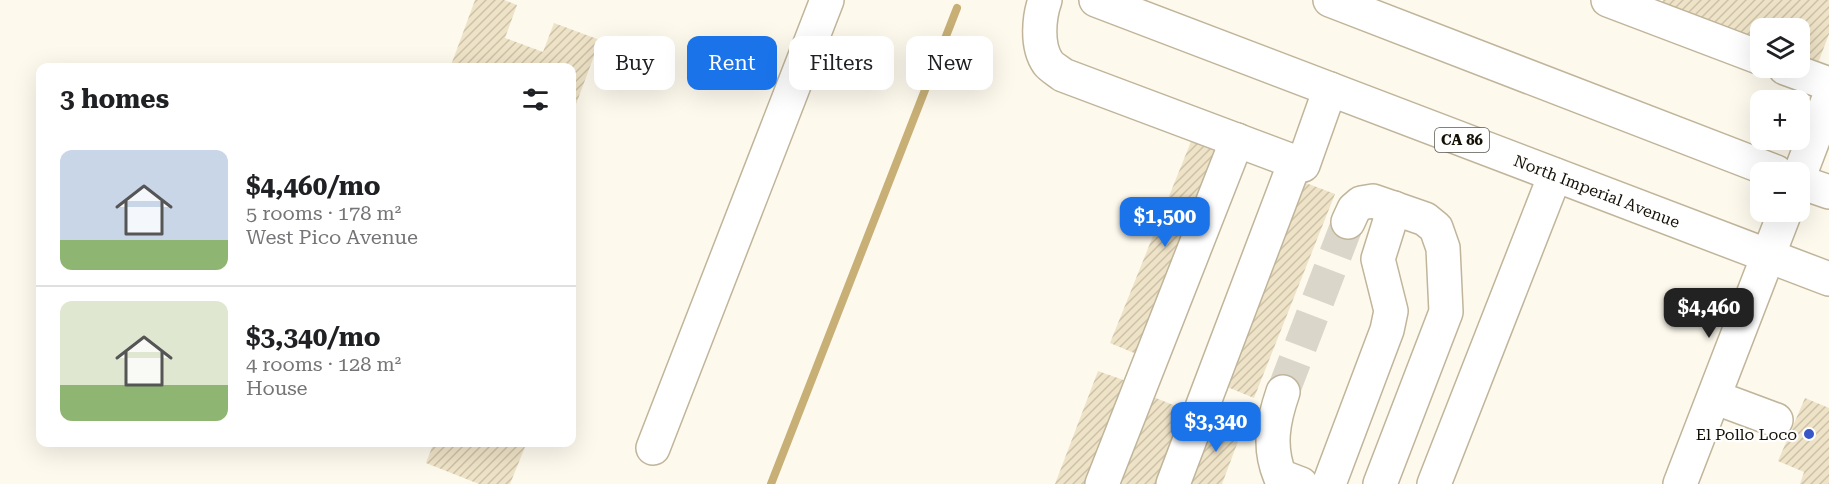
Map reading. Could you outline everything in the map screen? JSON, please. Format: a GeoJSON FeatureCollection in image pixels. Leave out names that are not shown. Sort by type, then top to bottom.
{"type":"FeatureCollection","features":[{"type":"Feature","properties":{"kind":"main road"},"geometry":{"type":"LineString","coordinates":[[653,448],[827,0]]}},
{"type":"Feature","properties":{"kind":"main road"},"geometry":{"type":"LineString","coordinates":[[1046,0],[1041,10],[1040,34],[1047,62],[1063,75],[1303,165],[1330,89]]}},
{"type":"Feature","properties":{"kind":"main road","name":"North Imperial Avenue"},"geometry":{"type":"LineString","coordinates":[[1096,0],[1829,279]]}},
{"type":"Feature","properties":{"kind":"main road"},"geometry":{"type":"LineString","coordinates":[[1330,0],[1750,162]]}},
{"type":"Feature","properties":{"kind":"main road"},"geometry":{"type":"LineString","coordinates":[[1608,0],[1750,54]]}},
{"type":"Feature","properties":{"kind":"main road"},"geometry":{"type":"LineString","coordinates":[[1810,77],[1829,84]]}},
{"type":"Feature","properties":{"kind":"main road"},"geometry":{"type":"LineString","coordinates":[[1805,162],[1829,98]]}},
{"type":"Feature","properties":{"kind":"main road"},"geometry":{"type":"LineString","coordinates":[[1102,484],[1237,140]]}},
{"type":"Feature","properties":{"kind":"main road"},"geometry":{"type":"LineString","coordinates":[[1173,484],[1295,162]]}},
{"type":"Feature","properties":{"kind":"main road"},"geometry":{"type":"LineString","coordinates":[[1434,484],[1555,175]]}},
{"type":"Feature","properties":{"kind":"main road"},"geometry":{"type":"LineString","coordinates":[[1810,185],[1829,192]]}},
{"type":"Feature","properties":{"kind":"main road"},"geometry":{"type":"LineString","coordinates":[[1348,222],[1354,209],[1367,200],[1425,219],[1436,228],[1443,248],[1446,271],[1446,312],[1380,484]]}},
{"type":"Feature","properties":{"kind":"main road"},"geometry":{"type":"LineString","coordinates":[[1329,484],[1388,330],[1390,311],[1378,259],[1394,208]]}},
{"type":"Feature","properties":{"kind":"main road"},"geometry":{"type":"LineString","coordinates":[[1680,484],[1781,222]]}},
{"type":"Feature","properties":{"kind":"main road"},"geometry":{"type":"LineString","coordinates":[[1283,392],[1275,416],[1271,441],[1290,480]]}},
{"type":"Feature","properties":{"kind":"main road"},"geometry":{"type":"LineString","coordinates":[[1714,397],[1776,420]]}},
{"type":"Feature","properties":{"kind":"building"},"geometry":{"type":"Polygon","coordinates":[[[475,0],[504,0],[517,5],[505,38],[543,52],[554,23],[594,38],[594,56],[576,104],[576,63],[452,63],[475,0]]]}},
{"type":"Feature","properties":{"kind":"building"},"geometry":{"type":"Polygon","coordinates":[[[1663,0],[1829,0],[1829,34],[1815,71],[1810,69],[1810,18],[1750,18],[1750,46],[1659,11],[1663,0]]]}},
{"type":"Feature","properties":{"kind":"building"},"geometry":{"type":"Polygon","coordinates":[[[1192,139],[1220,151],[1139,355],[1110,343],[1192,139]]]}},
{"type":"Feature","properties":{"kind":"building"},"geometry":{"type":"Polygon","coordinates":[[[1306,183],[1335,194],[1254,398],[1225,386],[1306,183]]]}},
{"type":"Feature","properties":{"kind":"building"},"geometry":{"type":"Polygon","coordinates":[[[1098,371],[1129,382],[1090,484],[1055,484],[1098,371]]]}},
{"type":"Feature","properties":{"kind":"building"},"geometry":{"type":"Polygon","coordinates":[[[1151,396],[1188,411],[1159,484],[1117,484],[1151,396]]]}},
{"type":"Feature","properties":{"kind":"building","name":"El Pollo Loco"},"geometry":{"type":"Polygon","coordinates":[[[1805,398],[1829,408],[1829,484],[1800,484],[1804,472],[1778,461],[1805,398]]]}},
{"type":"Feature","properties":{"kind":"building"},"geometry":{"type":"Polygon","coordinates":[[[1213,417],[1243,428],[1222,484],[1188,484],[1213,417]]]}},
{"type":"Feature","properties":{"kind":"building"},"geometry":{"type":"Polygon","coordinates":[[[432,447],[525,447],[510,484],[479,484],[426,463],[432,447]]]}},
{"type":"Feature","properties":{"kind":"waterway"},"geometry":{"type":"LineString","coordinates":[[771,484],[957,8]]}},
{"type":"Feature","properties":{"kind":"tunnel"},"geometry":{"type":"LineString","coordinates":[[1283,392],[1348,222]]}},
{"type":"Feature","properties":{"kind":"place","name":"El Pollo Loco"},"geometry":{"type":"Point","coordinates":[1809,434]}}]}
